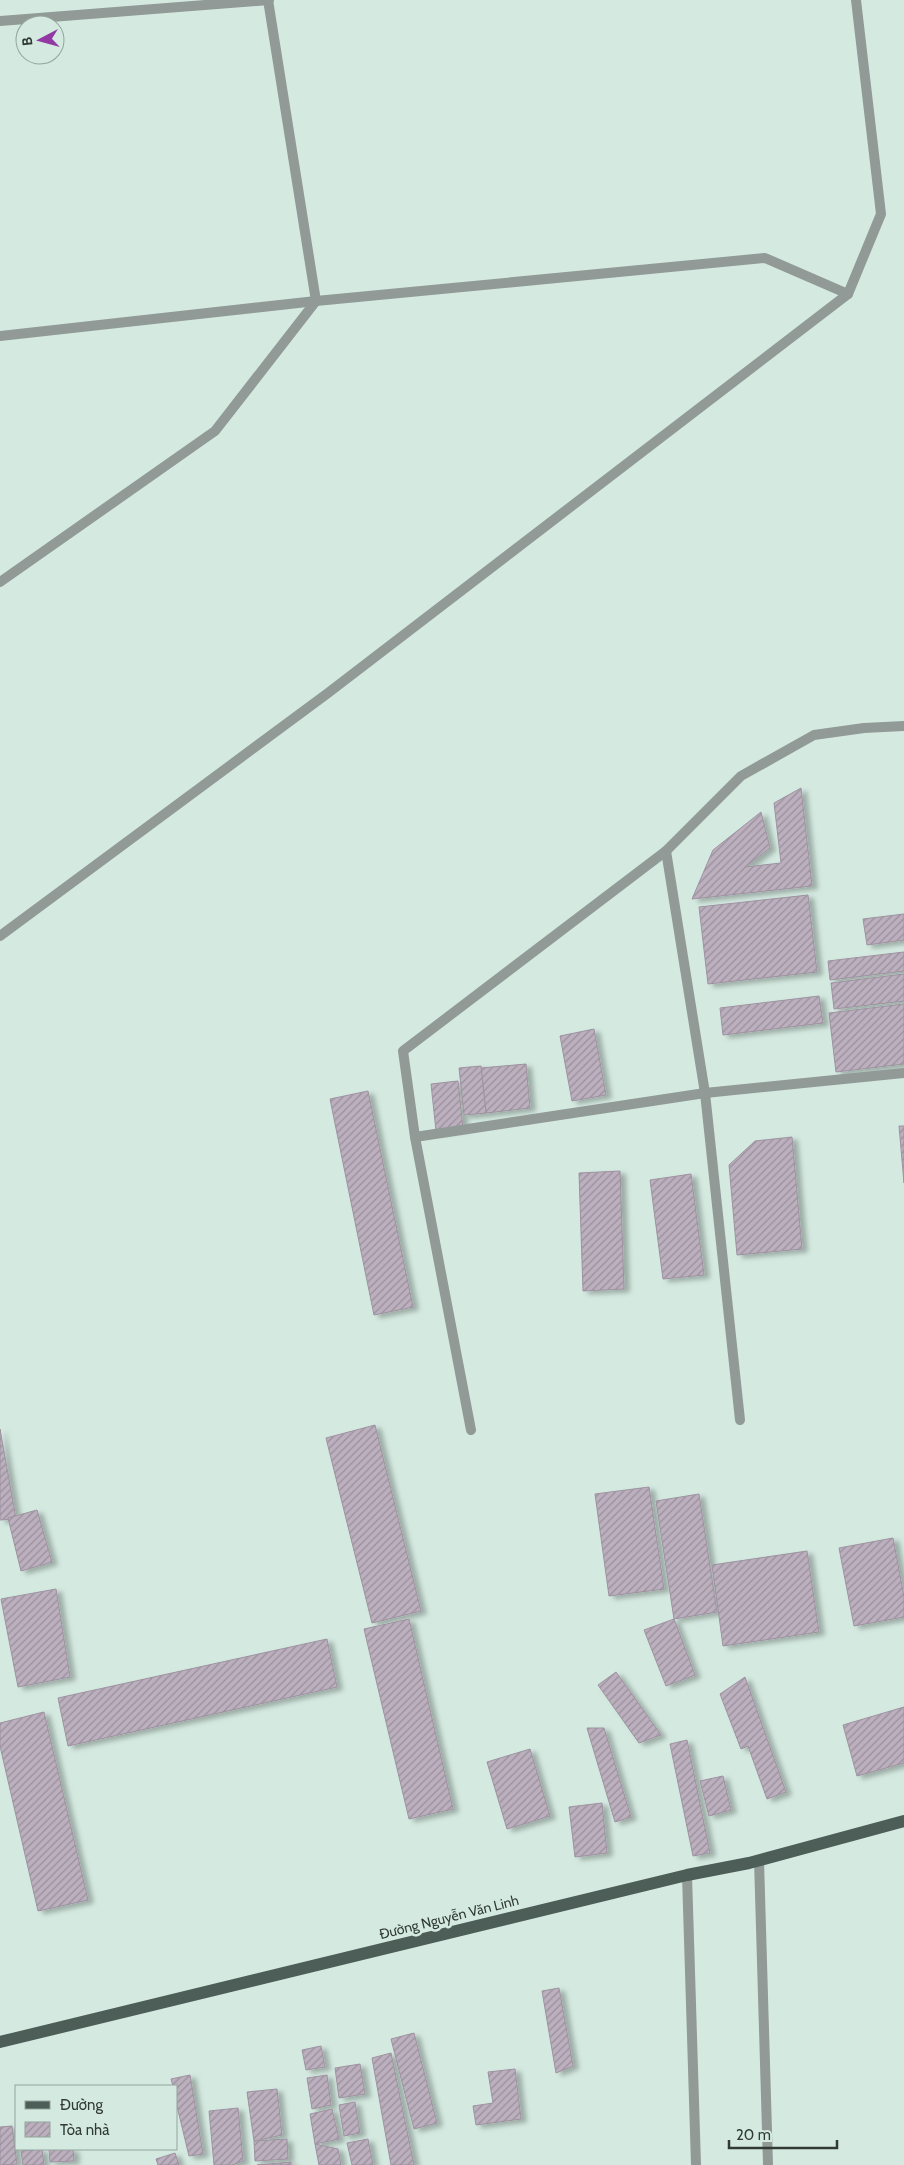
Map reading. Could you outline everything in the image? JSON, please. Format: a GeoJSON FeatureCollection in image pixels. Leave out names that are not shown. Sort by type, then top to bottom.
{"type":"FeatureCollection","features":[{"type":"Feature","properties":{"kind":"main road","name":"Đường Nguyễn Văn Linh"},"geometry":{"type":"LineString","coordinates":[[0,2042],[687,1875],[759,1860],[904,1821]]}},
{"type":"Feature","properties":{"kind":"street"},"geometry":{"type":"LineString","coordinates":[[0,21],[268,0],[316,301],[215,431],[0,582]]}},
{"type":"Feature","properties":{"kind":"street"},"geometry":{"type":"LineString","coordinates":[[0,936],[328,693],[848,294],[880,214],[856,0]]}},
{"type":"Feature","properties":{"kind":"street"},"geometry":{"type":"LineString","coordinates":[[0,336],[316,301],[765,258],[848,294]]}},
{"type":"Feature","properties":{"kind":"street"},"geometry":{"type":"LineString","coordinates":[[471,1430],[416,1137],[403,1051],[666,850],[741,776],[814,735],[864,728],[904,726]]}},
{"type":"Feature","properties":{"kind":"street"},"geometry":{"type":"LineString","coordinates":[[666,850],[705,1093],[740,1420]]}},
{"type":"Feature","properties":{"kind":"street"},"geometry":{"type":"LineString","coordinates":[[416,1137],[705,1093],[904,1073]]}},
{"type":"Feature","properties":{"kind":"street"},"geometry":{"type":"LineString","coordinates":[[759,1860],[768,2165]]}},
{"type":"Feature","properties":{"kind":"street"},"geometry":{"type":"LineString","coordinates":[[687,1875],[696,2165]]}},
{"type":"Feature","properties":{"kind":"building"},"geometry":{"type":"Polygon","coordinates":[[[801,788],[812,886],[692,899],[713,850],[761,812],[770,848],[745,867],[781,863],[774,803],[801,788]]]}},
{"type":"Feature","properties":{"kind":"building"},"geometry":{"type":"Polygon","coordinates":[[[808,895],[817,972],[708,984],[699,907],[808,895]]]}},
{"type":"Feature","properties":{"kind":"building"},"geometry":{"type":"Polygon","coordinates":[[[904,914],[904,940],[867,945],[863,919],[904,914]]]}},
{"type":"Feature","properties":{"kind":"building"},"geometry":{"type":"Polygon","coordinates":[[[904,952],[904,971],[830,980],[828,961],[904,952]]]}},
{"type":"Feature","properties":{"kind":"building"},"geometry":{"type":"Polygon","coordinates":[[[904,974],[904,1001],[834,1009],[831,983],[904,974]]]}},
{"type":"Feature","properties":{"kind":"building"},"geometry":{"type":"Polygon","coordinates":[[[819,996],[823,1023],[723,1035],[720,1008],[819,996]]]}},
{"type":"Feature","properties":{"kind":"building"},"geometry":{"type":"Polygon","coordinates":[[[904,1004],[904,1064],[836,1072],[829,1013],[904,1004]]]}},
{"type":"Feature","properties":{"kind":"building"},"geometry":{"type":"Polygon","coordinates":[[[594,1029],[606,1095],[572,1101],[560,1036],[594,1029]]]}},
{"type":"Feature","properties":{"kind":"building"},"geometry":{"type":"Polygon","coordinates":[[[526,1064],[530,1108],[486,1113],[481,1068],[526,1064]]]}},
{"type":"Feature","properties":{"kind":"building"},"geometry":{"type":"Polygon","coordinates":[[[481,1066],[486,1113],[464,1115],[459,1068],[481,1066]]]}},
{"type":"Feature","properties":{"kind":"building"},"geometry":{"type":"Polygon","coordinates":[[[458,1081],[463,1128],[436,1131],[431,1084],[458,1081]]]}},
{"type":"Feature","properties":{"kind":"building"},"geometry":{"type":"Polygon","coordinates":[[[368,1091],[413,1307],[374,1315],[330,1099],[368,1091]]]}},
{"type":"Feature","properties":{"kind":"building"},"geometry":{"type":"Polygon","coordinates":[[[899,1126],[904,1126],[904,1183],[899,1126]]]}},
{"type":"Feature","properties":{"kind":"building"},"geometry":{"type":"Polygon","coordinates":[[[792,1137],[802,1249],[737,1255],[729,1165],[755,1141],[792,1137]]]}},
{"type":"Feature","properties":{"kind":"building"},"geometry":{"type":"Polygon","coordinates":[[[620,1171],[624,1289],[583,1291],[579,1173],[620,1171]]]}},
{"type":"Feature","properties":{"kind":"building"},"geometry":{"type":"Polygon","coordinates":[[[691,1174],[704,1275],[663,1279],[650,1180],[691,1174]]]}},
{"type":"Feature","properties":{"kind":"building"},"geometry":{"type":"Polygon","coordinates":[[[375,1425],[421,1611],[372,1623],[326,1438],[375,1425]]]}},
{"type":"Feature","properties":{"kind":"building"},"geometry":{"type":"Polygon","coordinates":[[[0,1429],[16,1519],[0,1520],[0,1429]]]}},
{"type":"Feature","properties":{"kind":"building"},"geometry":{"type":"Polygon","coordinates":[[[649,1487],[664,1589],[609,1596],[595,1494],[649,1487]]]}},
{"type":"Feature","properties":{"kind":"building"},"geometry":{"type":"Polygon","coordinates":[[[699,1494],[717,1612],[674,1619],[656,1501],[699,1494]]]}},
{"type":"Feature","properties":{"kind":"building"},"geometry":{"type":"Polygon","coordinates":[[[37,1510],[52,1562],[21,1571],[8,1518],[37,1510]]]}},
{"type":"Feature","properties":{"kind":"building"},"geometry":{"type":"Polygon","coordinates":[[[893,1538],[904,1597],[904,1617],[854,1626],[839,1548],[893,1538]]]}},
{"type":"Feature","properties":{"kind":"building"},"geometry":{"type":"Polygon","coordinates":[[[807,1551],[819,1632],[723,1646],[712,1565],[807,1551]]]}},
{"type":"Feature","properties":{"kind":"building"},"geometry":{"type":"Polygon","coordinates":[[[56,1589],[70,1677],[18,1687],[1,1599],[56,1589]]]}},
{"type":"Feature","properties":{"kind":"building"},"geometry":{"type":"Polygon","coordinates":[[[409,1619],[453,1809],[409,1819],[364,1629],[409,1619]]]}},
{"type":"Feature","properties":{"kind":"building"},"geometry":{"type":"Polygon","coordinates":[[[674,1619],[695,1675],[666,1686],[644,1630],[674,1619]]]}},
{"type":"Feature","properties":{"kind":"building"},"geometry":{"type":"Polygon","coordinates":[[[327,1639],[337,1687],[68,1746],[58,1698],[327,1639]]]}},
{"type":"Feature","properties":{"kind":"building"},"geometry":{"type":"Polygon","coordinates":[[[616,1672],[661,1735],[639,1743],[598,1685],[616,1672]]]}},
{"type":"Feature","properties":{"kind":"building"},"geometry":{"type":"Polygon","coordinates":[[[745,1677],[786,1792],[767,1799],[748,1746],[741,1749],[720,1694],[745,1677]]]}},
{"type":"Feature","properties":{"kind":"building"},"geometry":{"type":"Polygon","coordinates":[[[904,1707],[904,1763],[857,1776],[843,1725],[904,1707]]]}},
{"type":"Feature","properties":{"kind":"building"},"geometry":{"type":"Polygon","coordinates":[[[44,1712],[88,1900],[38,1911],[0,1746],[0,1723],[44,1712]]]}},
{"type":"Feature","properties":{"kind":"building"},"geometry":{"type":"Polygon","coordinates":[[[587,1728],[604,1728],[631,1817],[615,1822],[587,1728]]]}},
{"type":"Feature","properties":{"kind":"building"},"geometry":{"type":"Polygon","coordinates":[[[687,1740],[710,1853],[693,1856],[670,1744],[687,1740]]]}},
{"type":"Feature","properties":{"kind":"building"},"geometry":{"type":"Polygon","coordinates":[[[530,1749],[550,1816],[507,1829],[487,1762],[530,1749]]]}},
{"type":"Feature","properties":{"kind":"building"},"geometry":{"type":"Polygon","coordinates":[[[723,1776],[731,1810],[709,1816],[700,1781],[723,1776]]]}},
{"type":"Feature","properties":{"kind":"building"},"geometry":{"type":"Polygon","coordinates":[[[602,1803],[607,1853],[575,1857],[569,1807],[602,1803]]]}},
{"type":"Feature","properties":{"kind":"building"},"geometry":{"type":"Polygon","coordinates":[[[559,1988],[573,2066],[556,2073],[542,1991],[559,1988]]]}},
{"type":"Feature","properties":{"kind":"building"},"geometry":{"type":"Polygon","coordinates":[[[414,2033],[437,2123],[414,2129],[391,2039],[414,2033]]]}},
{"type":"Feature","properties":{"kind":"building"},"geometry":{"type":"Polygon","coordinates":[[[321,2046],[325,2067],[306,2070],[302,2050],[321,2046]]]}},
{"type":"Feature","properties":{"kind":"building"},"geometry":{"type":"Polygon","coordinates":[[[391,2053],[414,2165],[391,2165],[372,2058],[391,2053]]]}},
{"type":"Feature","properties":{"kind":"building"},"geometry":{"type":"Polygon","coordinates":[[[360,2064],[365,2094],[339,2098],[335,2068],[360,2064]]]}},
{"type":"Feature","properties":{"kind":"building"},"geometry":{"type":"Polygon","coordinates":[[[515,2069],[521,2119],[476,2125],[473,2106],[493,2103],[488,2072],[515,2069]]]}},
{"type":"Feature","properties":{"kind":"building"},"geometry":{"type":"Polygon","coordinates":[[[190,2075],[203,2154],[189,2156],[178,2110],[178,2085],[173,2085],[171,2079],[190,2075]]]}},
{"type":"Feature","properties":{"kind":"building"},"geometry":{"type":"Polygon","coordinates":[[[327,2075],[331,2105],[312,2109],[307,2078],[327,2075]]]}},
{"type":"Feature","properties":{"kind":"building"},"geometry":{"type":"Polygon","coordinates":[[[277,2089],[282,2135],[254,2141],[247,2092],[277,2089]]]}},
{"type":"Feature","properties":{"kind":"building"},"geometry":{"type":"Polygon","coordinates":[[[355,2102],[360,2133],[344,2136],[339,2105],[355,2102]]]}},
{"type":"Feature","properties":{"kind":"building"},"geometry":{"type":"Polygon","coordinates":[[[238,2108],[243,2161],[232,2165],[214,2165],[209,2111],[238,2108]]]}},
{"type":"Feature","properties":{"kind":"building"},"geometry":{"type":"Polygon","coordinates":[[[332,2109],[339,2139],[315,2144],[310,2114],[332,2109]]]}},
{"type":"Feature","properties":{"kind":"building"},"geometry":{"type":"Polygon","coordinates":[[[12,2126],[17,2164],[0,2165],[0,2127],[12,2126]]]}},
{"type":"Feature","properties":{"kind":"building"},"geometry":{"type":"Polygon","coordinates":[[[287,2139],[288,2159],[255,2161],[254,2141],[287,2139]]]}},
{"type":"Feature","properties":{"kind":"building"},"geometry":{"type":"Polygon","coordinates":[[[368,2139],[373,2165],[352,2165],[347,2143],[368,2139]]]}},
{"type":"Feature","properties":{"kind":"building"},"geometry":{"type":"Polygon","coordinates":[[[315,2144],[338,2149],[341,2165],[319,2165],[315,2144]]]}},
{"type":"Feature","properties":{"kind":"building"},"geometry":{"type":"Polygon","coordinates":[[[42,2150],[44,2165],[23,2165],[21,2151],[42,2150]]]}},
{"type":"Feature","properties":{"kind":"building"},"geometry":{"type":"Polygon","coordinates":[[[49,2150],[73,2150],[74,2161],[50,2162],[49,2150]]]}},
{"type":"Feature","properties":{"kind":"building"},"geometry":{"type":"Polygon","coordinates":[[[175,2153],[179,2165],[158,2165],[156,2159],[175,2153]]]}},
{"type":"Feature","properties":{"kind":"building"},"geometry":{"type":"Polygon","coordinates":[[[291,2162],[291,2165],[257,2165],[291,2162]]]}}]}
